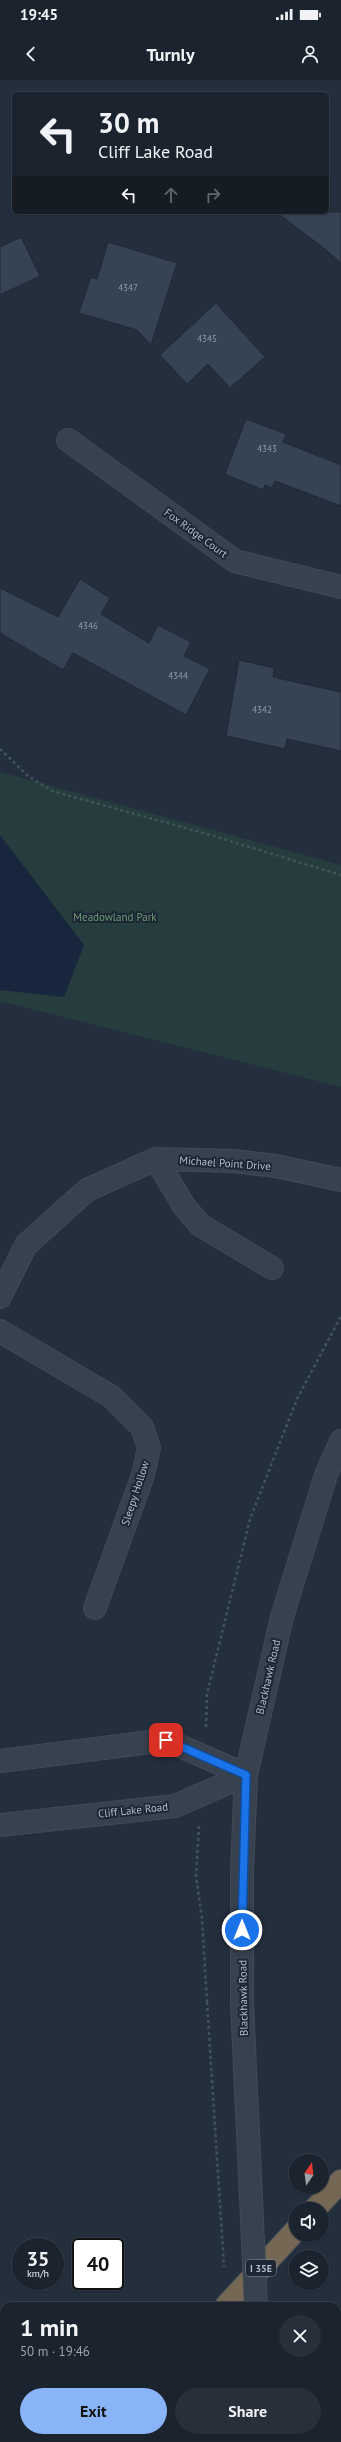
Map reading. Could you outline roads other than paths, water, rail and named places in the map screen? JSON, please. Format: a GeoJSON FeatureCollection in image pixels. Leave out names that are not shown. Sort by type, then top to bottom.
{"type":"FeatureCollection","features":[{"type":"Feature","properties":{"kind":"highway"},"geometry":{"type":"LineString","coordinates":[[322,2202],[341,2181]]}},
{"type":"Feature","properties":{"kind":"highway","name":"I 35E"},"geometry":{"type":"LineString","coordinates":[[230,2302],[289,2238]]}},
{"type":"Feature","properties":{"kind":"street","name":"Fox Ridge Court"},"geometry":{"type":"LineString","coordinates":[[68,440],[235,561],[341,587]]}},
{"type":"Feature","properties":{"kind":"street","name":"Michael Point Drive"},"geometry":{"type":"LineString","coordinates":[[0,1297],[26,1245],[87,1190],[156,1159],[255,1164],[341,1180]]}},
{"type":"Feature","properties":{"kind":"street","name":"Michael Point Drive"},"geometry":{"type":"LineString","coordinates":[[156,1159],[184,1206],[200,1225],[272,1268]]}},
{"type":"Feature","properties":{"kind":"street","name":"Sleepy Hollow"},"geometry":{"type":"LineString","coordinates":[[0,1331],[112,1397],[142,1427],[149,1448],[143,1475],[95,1608]]}},
{"type":"Feature","properties":{"kind":"street","name":"Blackhawk Road"},"geometry":{"type":"LineString","coordinates":[[256,2302],[242,2003],[242,1871],[246,1775],[282,1617],[326,1475],[341,1441]]}},
{"type":"Feature","properties":{"kind":"street"},"geometry":{"type":"LineString","coordinates":[[0,1761],[166,1740],[246,1775]]}},
{"type":"Feature","properties":{"kind":"street","name":"Cliff Lake Road"},"geometry":{"type":"LineString","coordinates":[[0,1824],[175,1806],[246,1775]]}},
{"type":"Feature","properties":{"kind":"water"},"geometry":{"type":"Polygon","coordinates":[[[0,835],[84,945],[64,997],[0,990],[0,835]]]}},
{"type":"Feature","properties":{"kind":"park label","name":"Meadowland Park"},"geometry":{"type":"Point","coordinates":[115,917]}}]}
